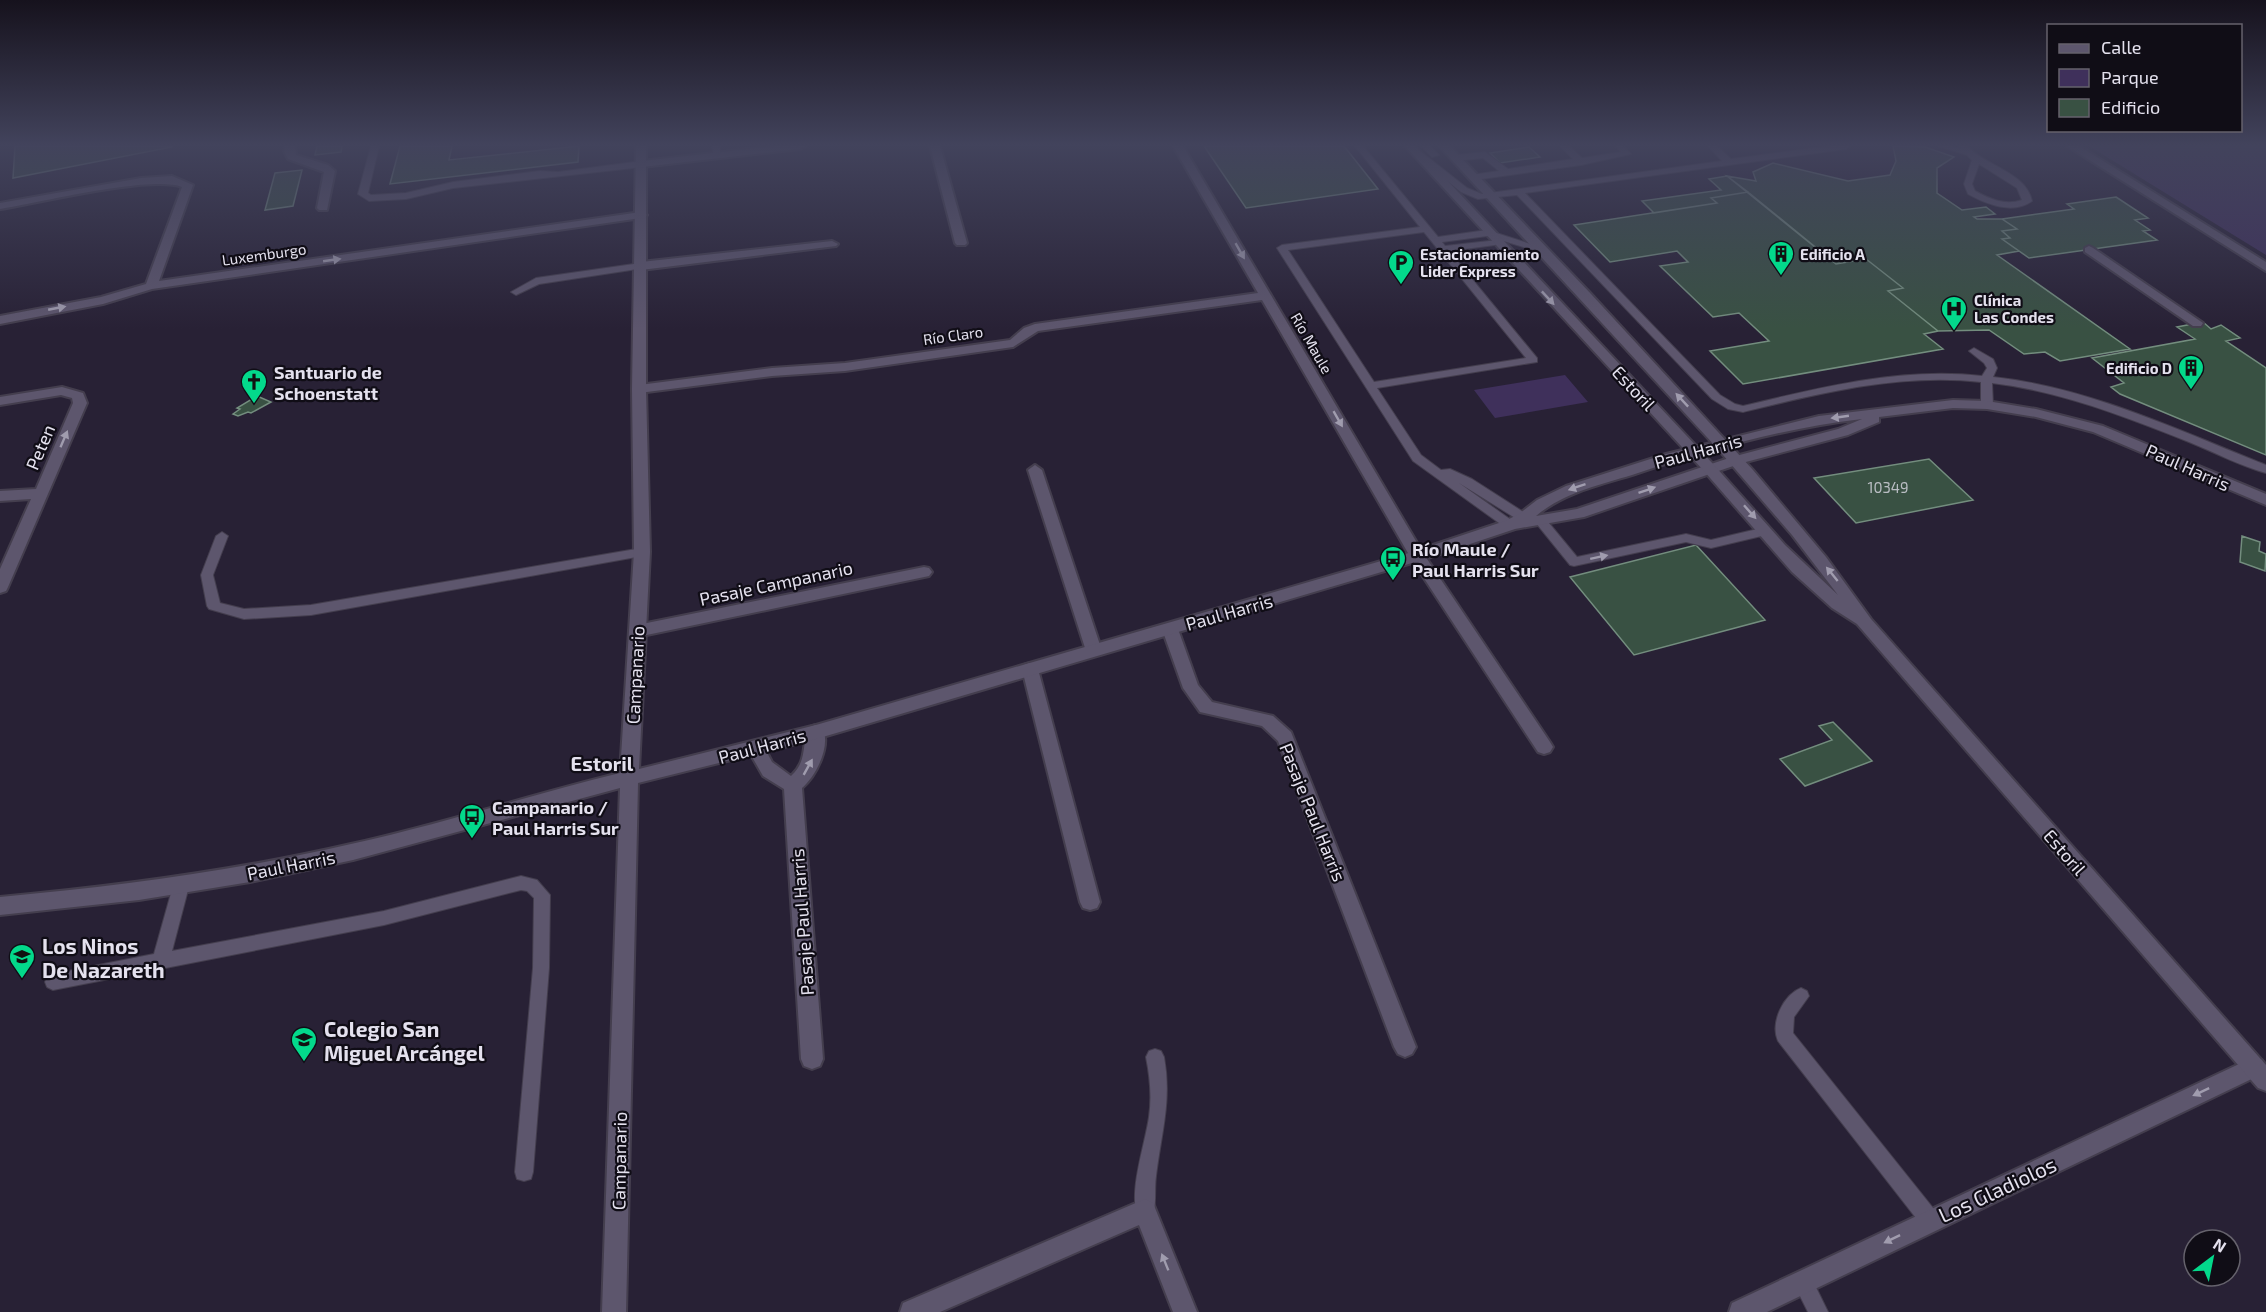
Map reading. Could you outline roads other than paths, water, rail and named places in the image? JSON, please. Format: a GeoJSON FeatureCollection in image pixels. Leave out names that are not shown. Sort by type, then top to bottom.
{"type":"FeatureCollection","features":[{"type":"Feature","properties":{"kind":"street"},"geometry":{"type":"LineString","coordinates":[[151,286],[180,207]]}},
{"type":"Feature","properties":{"kind":"street","name":"Campanario"},"geometry":{"type":"LineString","coordinates":[[614,1312],[628,779],[642,552],[639,389],[641,207]]}},
{"type":"Feature","properties":{"kind":"street"},"geometry":{"type":"LineString","coordinates":[[951,207],[961,243]]}},
{"type":"Feature","properties":{"kind":"street","name":"Río Maule"},"geometry":{"type":"LineString","coordinates":[[1214,207],[1418,556]]}},
{"type":"Feature","properties":{"kind":"street","name":"Estoril"},"geometry":{"type":"LineString","coordinates":[[1466,207],[1491,237],[1766,531],[1837,605],[1865,623]]}},
{"type":"Feature","properties":{"kind":"street","name":"Estoril"},"geometry":{"type":"LineString","coordinates":[[1503,207],[1737,460],[1838,581],[1865,623],[2260,1074]]}},
{"type":"Feature","properties":{"kind":"street"},"geometry":{"type":"LineString","coordinates":[[2170,207],[2266,267]]}},
{"type":"Feature","properties":{"kind":"street","name":"Luxemburgo"},"geometry":{"type":"LineString","coordinates":[[0,320],[103,300],[151,286],[641,215]]}},
{"type":"Feature","properties":{"kind":"street"},"geometry":{"type":"LineString","coordinates":[[641,266],[832,244]]}},
{"type":"Feature","properties":{"kind":"street"},"geometry":{"type":"LineString","coordinates":[[2089,250],[2197,323]]}},
{"type":"Feature","properties":{"kind":"street","name":"Río Claro"},"geometry":{"type":"LineString","coordinates":[[639,389],[772,372],[845,367],[1013,343],[1030,329],[1046,326],[1266,296]]}},
{"type":"Feature","properties":{"kind":"street","name":"Peten"},"geometry":{"type":"LineString","coordinates":[[0,401],[62,392],[74,393],[80,399],[0,587]]}},
{"type":"Feature","properties":{"kind":"street","name":"Paul Harris"},"geometry":{"type":"LineString","coordinates":[[1517,521],[1542,502],[1571,489],[1721,443],[1819,420],[1953,404],[1987,405],[2047,415],[2098,429],[2266,500]]}},
{"type":"Feature","properties":{"kind":"street","name":"Paul Harris"},"geometry":{"type":"LineString","coordinates":[[0,906],[97,898],[181,886],[353,852],[628,779],[756,748],[1418,556],[1517,521],[1579,514],[1737,460],[1843,432],[1898,409]]}},
{"type":"Feature","properties":{"kind":"street"},"geometry":{"type":"LineString","coordinates":[[1035,470],[1094,651]]}},
{"type":"Feature","properties":{"kind":"street"},"geometry":{"type":"LineString","coordinates":[[0,496],[41,493]]}},
{"type":"Feature","properties":{"kind":"street"},"geometry":{"type":"LineString","coordinates":[[1418,556],[1544,747]]}},
{"type":"Feature","properties":{"kind":"street","name":"Pasaje Campanario"},"geometry":{"type":"LineString","coordinates":[[637,631],[924,572]]}},
{"type":"Feature","properties":{"kind":"street","name":"Pasaje Paul Harris"},"geometry":{"type":"LineString","coordinates":[[1170,629],[1191,688],[1206,707],[1267,721],[1285,737],[1406,1047]]}},
{"type":"Feature","properties":{"kind":"street"},"geometry":{"type":"LineString","coordinates":[[1030,669],[1090,902]]}},
{"type":"Feature","properties":{"kind":"street"},"geometry":{"type":"LineString","coordinates":[[756,748],[761,763],[768,772],[793,785],[811,766],[816,750],[816,732]]}},
{"type":"Feature","properties":{"kind":"street","name":"Pasaje Paul Harris"},"geometry":{"type":"LineString","coordinates":[[793,785],[812,1059]]}},
{"type":"Feature","properties":{"kind":"street","name":"Los Gladiolos"},"geometry":{"type":"LineString","coordinates":[[1741,1312],[1930,1220],[2260,1074]]}},
{"type":"Feature","properties":{"kind":"street"},"geometry":{"type":"LineString","coordinates":[[912,1312],[1145,1211],[1185,1312]]}},
{"type":"Feature","properties":{"kind":"lane"},"geometry":{"type":"LineString","coordinates":[[1370,386],[1533,360],[1408,207]]}},
{"type":"Feature","properties":{"kind":"lane"},"geometry":{"type":"LineString","coordinates":[[1534,207],[1716,397],[1732,407],[1743,409],[1824,390],[1904,378],[1937,376],[1986,379],[2047,391],[2111,410],[2266,469]]}},
{"type":"Feature","properties":{"kind":"lane"},"geometry":{"type":"LineString","coordinates":[[1426,229],[1282,248],[1417,458],[1517,521]]}},
{"type":"Feature","properties":{"kind":"lane"},"geometry":{"type":"LineString","coordinates":[[1439,244],[1491,237],[1544,250]]}},
{"type":"Feature","properties":{"kind":"lane"},"geometry":{"type":"LineString","coordinates":[[516,292],[536,281],[641,266]]}},
{"type":"Feature","properties":{"kind":"lane"},"geometry":{"type":"LineString","coordinates":[[1974,351],[1983,355],[1992,368],[1986,379],[1987,405]]}},
{"type":"Feature","properties":{"kind":"lane"},"geometry":{"type":"LineString","coordinates":[[1540,520],[1574,562],[1686,538],[1711,544],[1766,531]]}},
{"type":"Feature","properties":{"kind":"lane"},"geometry":{"type":"LineString","coordinates":[[222,536],[207,575],[214,606],[244,614],[311,610],[642,552]]}},
{"type":"Feature","properties":{"kind":"lane"},"geometry":{"type":"LineString","coordinates":[[53,982],[384,918],[521,883],[531,885],[542,895],[541,968],[524,1172]]}},
{"type":"Feature","properties":{"kind":"lane"},"geometry":{"type":"LineString","coordinates":[[161,960],[181,886]]}},
{"type":"Feature","properties":{"kind":"lane"},"geometry":{"type":"LineString","coordinates":[[1801,996],[1786,1014],[1784,1035],[1930,1220]]}},
{"type":"Feature","properties":{"kind":"lane"},"geometry":{"type":"LineString","coordinates":[[1145,1211],[1146,1176],[1160,1114],[1161,1089],[1155,1057]]}},
{"type":"Feature","properties":{"kind":"lane"},"geometry":{"type":"LineString","coordinates":[[1803,1282],[1818,1312]]}},
{"type":"Feature","properties":{"kind":"place","name":"Edificio A"},"geometry":{"type":"Point","coordinates":[1781,277]}},
{"type":"Feature","properties":{"kind":"place","name":"Estacionamiento Lider Express"},"geometry":{"type":"Point","coordinates":[1401,286]}},
{"type":"Feature","properties":{"kind":"place","name":"Clínica Las Condes"},"geometry":{"type":"Point","coordinates":[1954,332]}},
{"type":"Feature","properties":{"kind":"place","name":"Edificio D"},"geometry":{"type":"Point","coordinates":[2191,391]}},
{"type":"Feature","properties":{"kind":"place","name":"Santuario de Schoenstatt"},"geometry":{"type":"Point","coordinates":[254,405]}},
{"type":"Feature","properties":{"kind":"place","name":"Río Maule / Paul Harris Sur"},"geometry":{"type":"Point","coordinates":[1393,582]}},
{"type":"Feature","properties":{"kind":"place","name":"Campanario / Paul Harris Sur"},"geometry":{"type":"Point","coordinates":[472,840]}},
{"type":"Feature","properties":{"kind":"place","name":"Los Ninos De Nazareth"},"geometry":{"type":"Point","coordinates":[22,980]}},
{"type":"Feature","properties":{"kind":"place","name":"Colegio San Miguel Arcángel"},"geometry":{"type":"Point","coordinates":[304,1063]}},
{"type":"Feature","properties":{"kind":"district","name":"Estoril"},"geometry":{"type":"Point","coordinates":[602,763]}}]}
